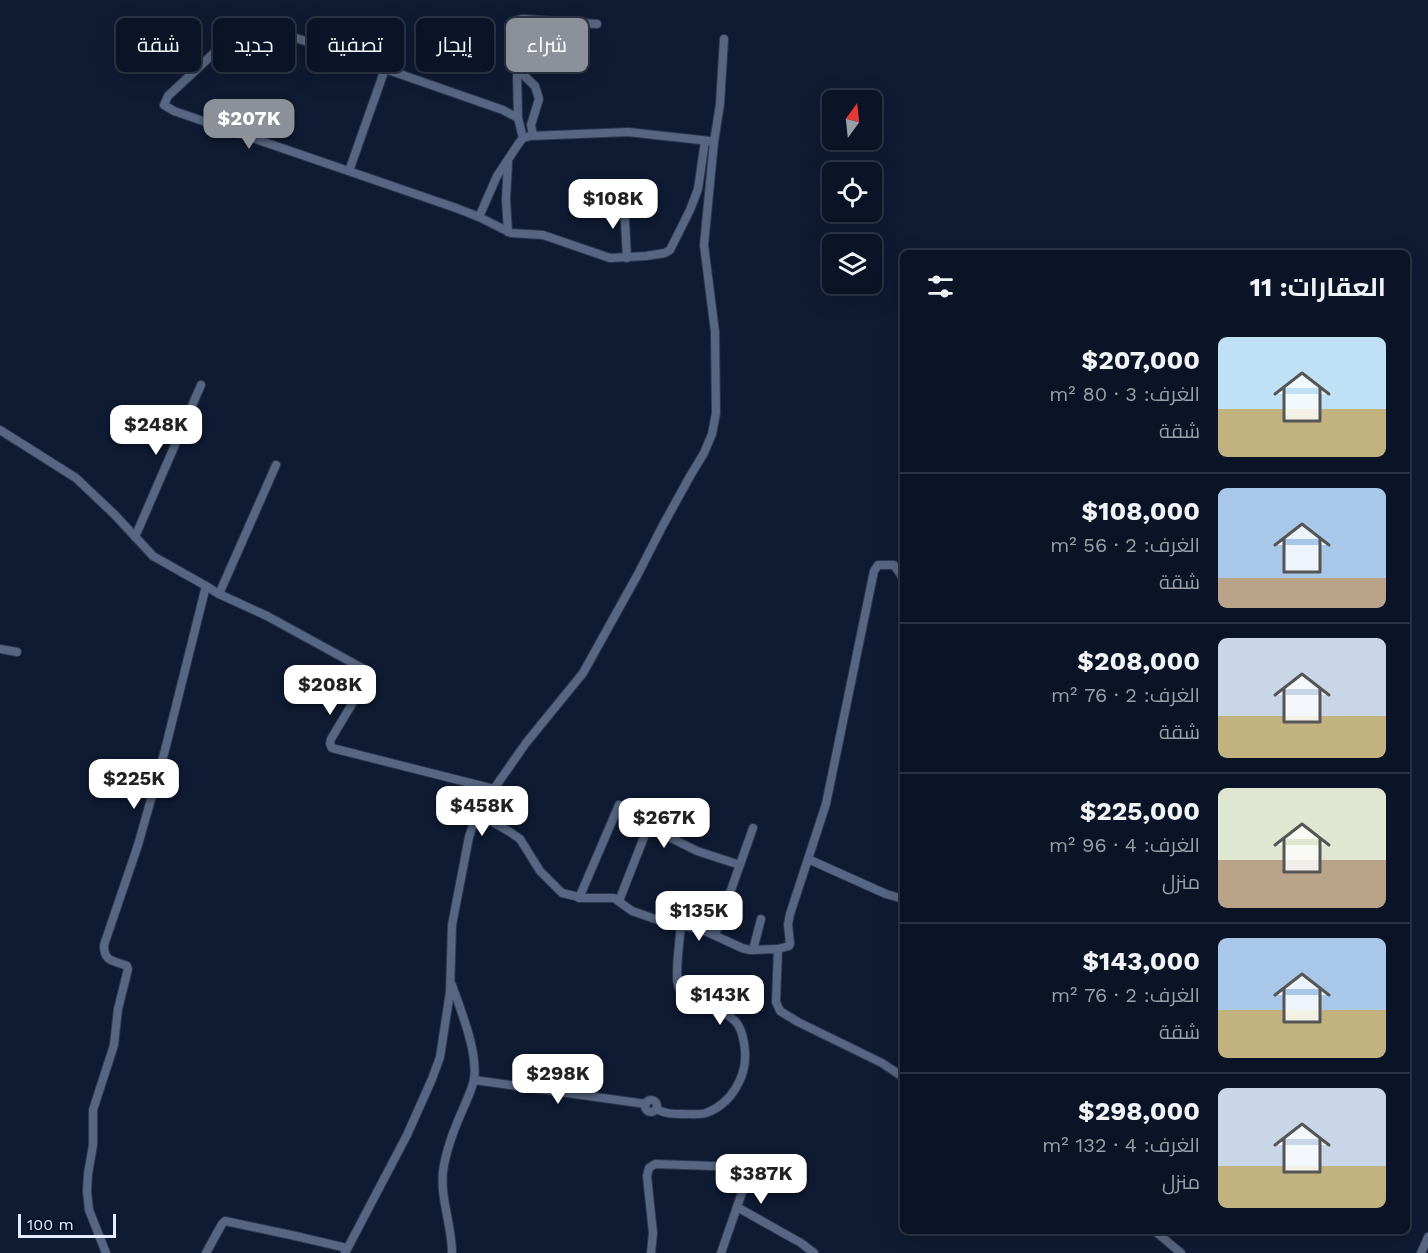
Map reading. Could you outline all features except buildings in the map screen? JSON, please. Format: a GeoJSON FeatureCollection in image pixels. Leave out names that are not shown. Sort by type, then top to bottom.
{"type":"FeatureCollection","features":[{"type":"Feature","properties":{"kind":"street"},"geometry":{"type":"LineString","coordinates":[[307,42],[243,21],[213,54],[168,96],[164,105],[479,217],[508,232],[543,235],[606,257],[616,258],[665,253],[672,247],[698,189],[705,141]]}},
{"type":"Feature","properties":{"kind":"street"},"geometry":{"type":"LineString","coordinates":[[588,23],[597,24]]}},
{"type":"Feature","properties":{"kind":"street"},"geometry":{"type":"LineString","coordinates":[[206,1253],[225,1221],[291,1235],[346,1251],[407,1135],[440,1058],[450,992],[452,925],[467,845],[477,813],[526,743],[583,673],[688,478],[704,453],[712,434],[716,413],[715,332],[704,245],[720,104],[724,39]]}},
{"type":"Feature","properties":{"kind":"street"},"geometry":{"type":"LineString","coordinates":[[349,171],[384,72]]}},
{"type":"Feature","properties":{"kind":"street"},"geometry":{"type":"LineString","coordinates":[[394,72],[503,110],[518,118]]}},
{"type":"Feature","properties":{"kind":"street"},"geometry":{"type":"LineString","coordinates":[[517,72],[518,118],[524,138]]}},
{"type":"Feature","properties":{"kind":"street"},"geometry":{"type":"LineString","coordinates":[[520,72],[536,86],[539,99],[531,126],[533,135]]}},
{"type":"Feature","properties":{"kind":"street"},"geometry":{"type":"LineString","coordinates":[[479,217],[490,189],[509,158],[524,138],[533,135],[628,132],[714,142]]}},
{"type":"Feature","properties":{"kind":"street"},"geometry":{"type":"LineString","coordinates":[[508,232],[506,199],[509,158]]}},
{"type":"Feature","properties":{"kind":"street"},"geometry":{"type":"LineString","coordinates":[[624,202],[627,258]]}},
{"type":"Feature","properties":{"kind":"street"},"geometry":{"type":"LineString","coordinates":[[135,537],[201,385]]}},
{"type":"Feature","properties":{"kind":"street"},"geometry":{"type":"LineString","coordinates":[[0,430],[76,478],[153,556],[219,594],[267,616],[362,668],[366,674],[364,684],[331,739],[332,748],[494,789]]}},
{"type":"Feature","properties":{"kind":"street"},"geometry":{"type":"LineString","coordinates":[[219,594],[276,465]]}},
{"type":"Feature","properties":{"kind":"street"},"geometry":{"type":"LineString","coordinates":[[477,813],[520,839],[540,871],[562,893],[579,898],[610,897],[632,911],[661,921],[703,930],[734,946],[753,950],[789,946],[790,914],[829,791],[874,571],[878,565],[894,565],[900,574]]}},
{"type":"Feature","properties":{"kind":"street"},"geometry":{"type":"LineString","coordinates":[[106,1253],[89,1210],[88,1174],[93,1145],[93,1110],[114,1046],[118,1009],[128,969],[124,964],[106,957],[104,945],[138,845],[165,750],[206,586]]}},
{"type":"Feature","properties":{"kind":"street"},"geometry":{"type":"LineString","coordinates":[[0,649],[17,652]]}},
{"type":"Feature","properties":{"kind":"street"},"geometry":{"type":"LineString","coordinates":[[579,898],[620,806]]}},
{"type":"Feature","properties":{"kind":"street"},"geometry":{"type":"LineString","coordinates":[[715,935],[753,828]]}},
{"type":"Feature","properties":{"kind":"street"},"geometry":{"type":"LineString","coordinates":[[619,901],[648,829],[653,829],[697,851],[740,865]]}},
{"type":"Feature","properties":{"kind":"street"},"geometry":{"type":"LineString","coordinates":[[808,859],[900,898]]}},
{"type":"Feature","properties":{"kind":"street"},"geometry":{"type":"LineString","coordinates":[[753,950],[760,919]]}},
{"type":"Feature","properties":{"kind":"street"},"geometry":{"type":"LineString","coordinates":[[474,1080],[646,1104],[645,1108],[648,1112],[656,1109],[666,1113],[704,1113],[725,1101],[742,1076],[745,1060],[743,1037],[735,1021],[711,1005],[686,995],[680,990],[677,977],[681,925]]}},
{"type":"Feature","properties":{"kind":"street"},"geometry":{"type":"LineString","coordinates":[[778,949],[776,1002],[780,1011],[882,1063],[900,1075]]}},
{"type":"Feature","properties":{"kind":"street"},"geometry":{"type":"LineString","coordinates":[[450,979],[475,1064],[474,1080],[446,1154],[443,1170],[444,1205],[452,1241],[452,1253]]}},
{"type":"Feature","properties":{"kind":"street"},"geometry":{"type":"LineString","coordinates":[[651,1253],[653,1233],[647,1176],[650,1166],[655,1164],[746,1168],[748,1172],[721,1253]]}},
{"type":"Feature","properties":{"kind":"street"},"geometry":{"type":"LineString","coordinates":[[737,1207],[801,1243],[814,1253]]}},
{"type":"Feature","properties":{"kind":"street"},"geometry":{"type":"LineString","coordinates":[[1158,1234],[1182,1253]]}},
{"type":"Feature","properties":{"kind":"street"},"geometry":{"type":"LineString","coordinates":[[1421,1253],[1428,1237]]}}]}
